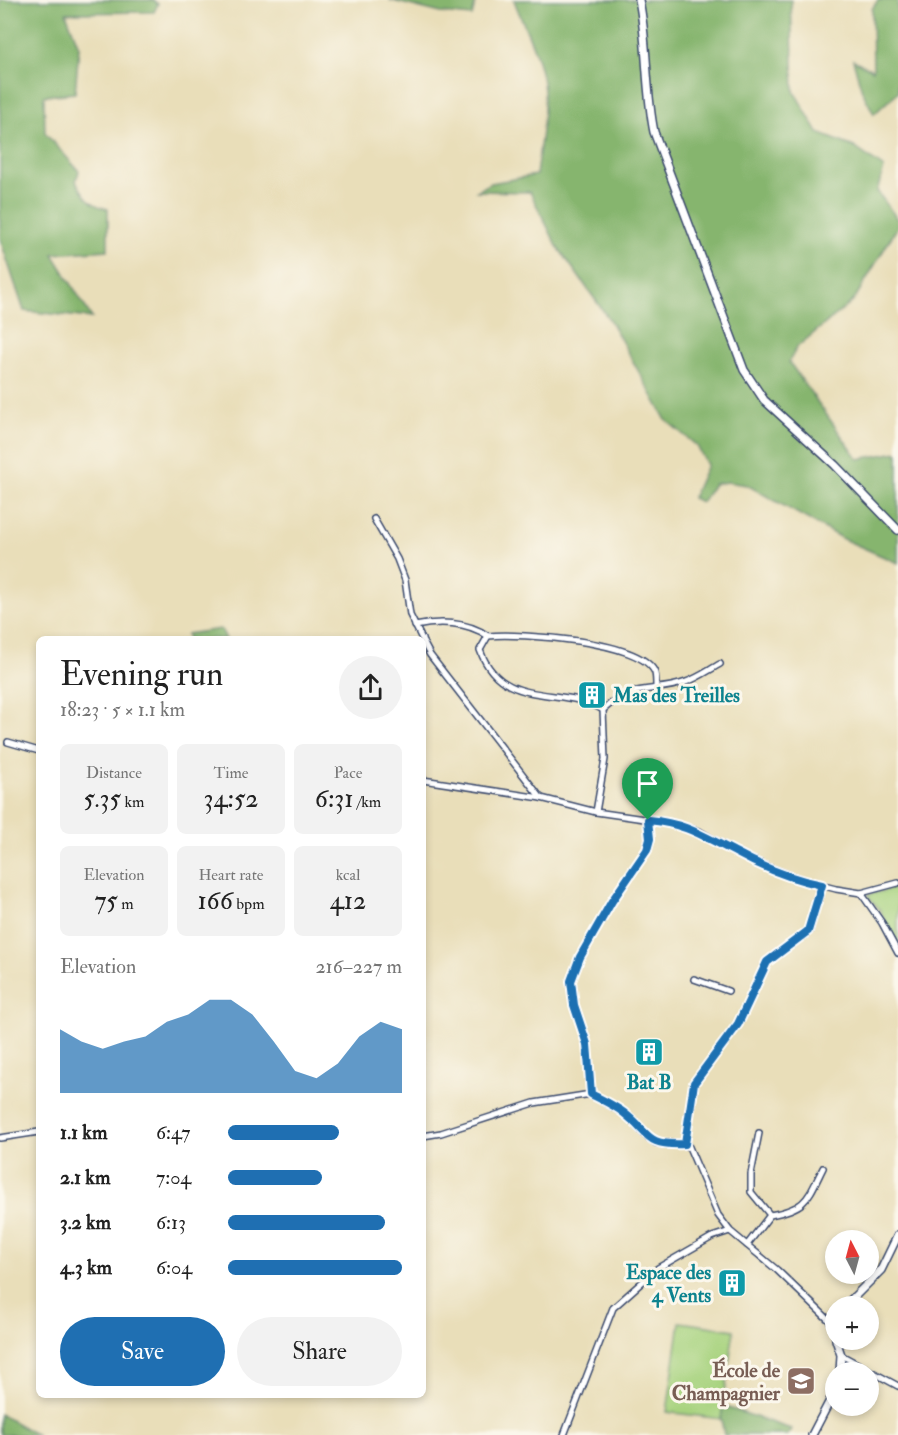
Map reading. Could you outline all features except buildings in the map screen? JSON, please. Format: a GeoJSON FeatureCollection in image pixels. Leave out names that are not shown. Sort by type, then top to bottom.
{"type":"FeatureCollection","features":[{"type":"Feature","properties":{"kind":"street"},"geometry":{"type":"LineString","coordinates":[[639,0],[645,29],[648,92],[654,132],[744,370],[764,400],[835,465],[898,530]]}},
{"type":"Feature","properties":{"kind":"street"},"geometry":{"type":"LineString","coordinates":[[374,519],[397,559],[405,580],[410,615],[420,636]]}},
{"type":"Feature","properties":{"kind":"street"},"geometry":{"type":"LineString","coordinates":[[415,626],[447,622],[480,630],[488,636],[567,639],[621,650],[647,663],[655,672],[656,687]]}},
{"type":"Feature","properties":{"kind":"street"},"geometry":{"type":"LineString","coordinates":[[488,636],[480,650],[482,657],[489,668],[511,686],[525,693],[590,702],[603,710]]}},
{"type":"Feature","properties":{"kind":"street"},"geometry":{"type":"LineString","coordinates":[[426,648],[541,798]]}},
{"type":"Feature","properties":{"kind":"street"},"geometry":{"type":"LineString","coordinates":[[603,710],[612,702],[634,690],[687,682],[720,664]]}},
{"type":"Feature","properties":{"kind":"street"},"geometry":{"type":"LineString","coordinates":[[596,812],[606,759],[603,710]]}},
{"type":"Feature","properties":{"kind":"street"},"geometry":{"type":"LineString","coordinates":[[8,742],[36,751]]}},
{"type":"Feature","properties":{"kind":"street"},"geometry":{"type":"LineString","coordinates":[[426,780],[541,798],[596,812],[699,831],[734,852],[770,868],[822,885],[861,893],[898,883]]}},
{"type":"Feature","properties":{"kind":"street"},"geometry":{"type":"LineString","coordinates":[[591,1094],[587,1044],[574,1005],[571,981],[580,957],[612,901],[647,850],[650,839],[648,820]]}},
{"type":"Feature","properties":{"kind":"street"},"geometry":{"type":"LineString","coordinates":[[685,1144],[694,1083],[738,1024],[767,962],[808,931],[822,885]]}},
{"type":"Feature","properties":{"kind":"street"},"geometry":{"type":"LineString","coordinates":[[861,893],[898,953]]}},
{"type":"Feature","properties":{"kind":"street"},"geometry":{"type":"LineString","coordinates":[[694,980],[728,991]]}},
{"type":"Feature","properties":{"kind":"street"},"geometry":{"type":"LineString","coordinates":[[426,1136],[441,1133],[534,1103],[591,1094],[627,1115],[645,1135],[656,1143],[685,1144],[689,1147],[718,1215],[730,1231],[825,1312]]}},
{"type":"Feature","properties":{"kind":"street"},"geometry":{"type":"LineString","coordinates":[[0,1138],[36,1132]]}},
{"type":"Feature","properties":{"kind":"street"},"geometry":{"type":"LineString","coordinates":[[759,1133],[751,1174],[751,1192],[770,1215]]}},
{"type":"Feature","properties":{"kind":"street"},"geometry":{"type":"LineString","coordinates":[[747,1245],[770,1215],[784,1214],[803,1204],[823,1168]]}},
{"type":"Feature","properties":{"kind":"street"},"geometry":{"type":"LineString","coordinates":[[564,1435],[612,1308],[658,1268],[712,1237],[730,1231]]}},
{"type":"Feature","properties":{"kind":"street"},"geometry":{"type":"LineString","coordinates":[[855,1296],[881,1270],[898,1236]]}},
{"type":"Feature","properties":{"kind":"street"},"geometry":{"type":"LineString","coordinates":[[840,1350],[841,1362]]}},
{"type":"Feature","properties":{"kind":"street"},"geometry":{"type":"LineString","coordinates":[[841,1355],[898,1386]]}},
{"type":"Feature","properties":{"kind":"street"},"geometry":{"type":"LineString","coordinates":[[812,1435],[825,1410]]}},
{"type":"Feature","properties":{"kind":"green space"},"geometry":{"type":"Polygon","coordinates":[[[0,0],[153,0],[158,4],[154,12],[66,13],[79,47],[75,93],[44,96],[45,133],[79,171],[76,181],[85,196],[92,203],[108,209],[108,250],[53,254],[92,318],[24,311],[0,239],[0,0]]]}},
{"type":"Feature","properties":{"kind":"green space"},"geometry":{"type":"Polygon","coordinates":[[[389,0],[476,0],[472,16],[441,13],[389,0]]]}},
{"type":"Feature","properties":{"kind":"green space"},"geometry":{"type":"Polygon","coordinates":[[[514,0],[791,0],[794,91],[818,133],[854,147],[884,168],[877,191],[898,220],[898,226],[854,300],[797,347],[789,362],[858,459],[898,452],[898,563],[843,539],[747,485],[727,482],[714,484],[702,502],[692,498],[707,465],[697,446],[666,420],[609,319],[557,246],[530,192],[477,191],[491,183],[536,175],[544,112],[543,80],[537,56],[514,0]]]}},
{"type":"Feature","properties":{"kind":"green space"},"geometry":{"type":"Polygon","coordinates":[[[878,0],[898,0],[898,92],[874,114],[862,91],[853,60],[873,70],[872,9],[878,0]]]}},
{"type":"Feature","properties":{"kind":"green space"},"geometry":{"type":"Polygon","coordinates":[[[221,629],[224,636],[187,636],[187,634],[221,629]]]}},
{"type":"Feature","properties":{"kind":"green space"},"geometry":{"type":"Polygon","coordinates":[[[898,887],[897,949],[880,910],[867,895],[898,887]]]}},
{"type":"Feature","properties":{"kind":"green space"},"geometry":{"type":"Polygon","coordinates":[[[680,1322],[734,1330],[721,1419],[667,1412],[680,1322]]]}},
{"type":"Feature","properties":{"kind":"green space"},"geometry":{"type":"Polygon","coordinates":[[[723,1406],[791,1429],[788,1435],[724,1435],[721,1419],[723,1406]]]}},
{"type":"Feature","properties":{"kind":"green space"},"geometry":{"type":"Polygon","coordinates":[[[0,1414],[37,1435],[0,1435],[0,1414]]]}},
{"type":"Feature","properties":{"kind":"place","name":"Mas des Treilles"},"geometry":{"type":"Point","coordinates":[592,695]}},
{"type":"Feature","properties":{"kind":"place","name":"Bat B"},"geometry":{"type":"Point","coordinates":[649,1052]}},
{"type":"Feature","properties":{"kind":"place","name":"Espace des 4 Vents"},"geometry":{"type":"Point","coordinates":[732,1283]}},
{"type":"Feature","properties":{"kind":"place","name":"École de Champagnier"},"geometry":{"type":"Point","coordinates":[801,1381]}},
{"type":"Feature","properties":{"kind":"route"},"geometry":{"type":"LineString","coordinates":[[648,820],[699,831],[734,852],[770,868],[822,885],[808,931],[797,942],[777,953],[767,962],[738,1024],[711,1057],[694,1083],[685,1144],[656,1143],[645,1135],[627,1115],[591,1094],[592,1078],[587,1044],[574,1005],[571,981],[580,957],[612,901],[647,850],[650,839],[648,820]]}}]}
